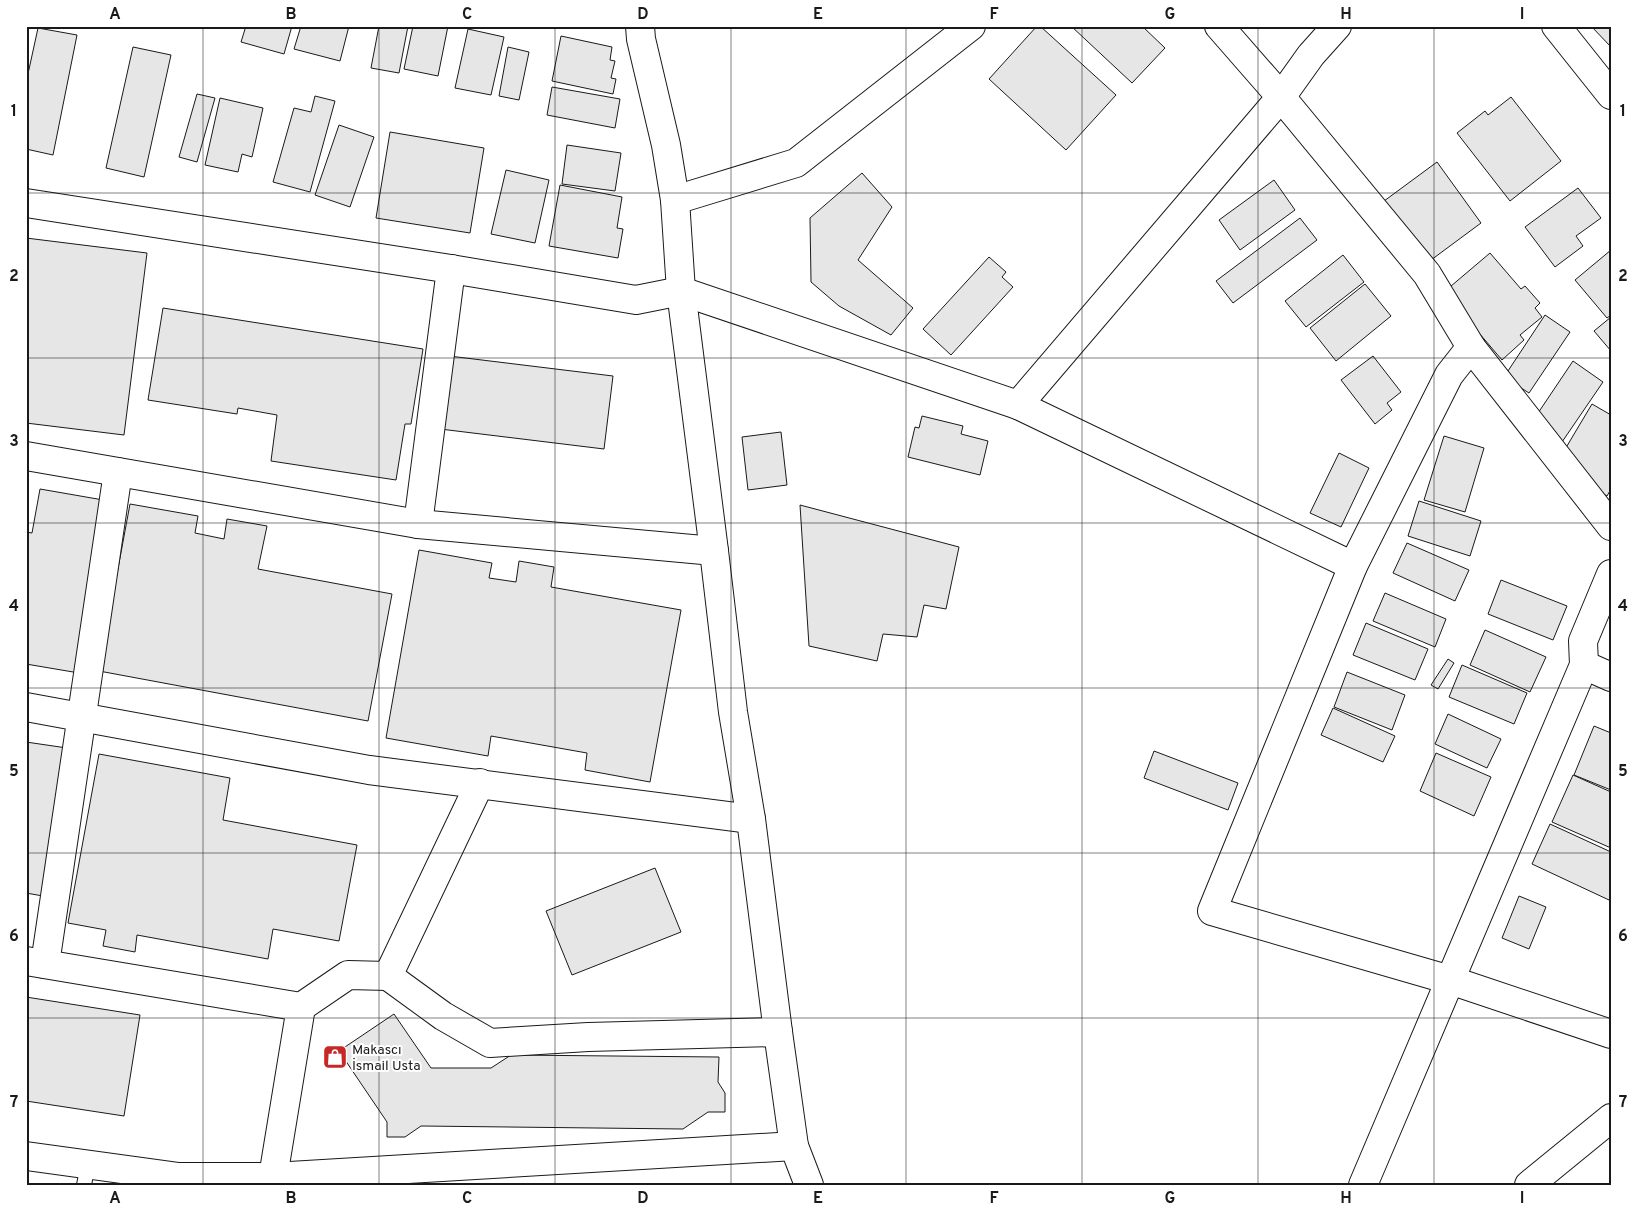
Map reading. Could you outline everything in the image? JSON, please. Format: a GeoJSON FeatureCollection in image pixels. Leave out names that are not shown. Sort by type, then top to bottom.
{"type":"FeatureCollection","features":[{"type":"Feature","properties":{"kind":"street"},"geometry":{"type":"LineString","coordinates":[[640,26],[641,39],[666,145],[675,200],[681,291],[733,712],[751,819],[794,1146],[809,1185]]}},
{"type":"Feature","properties":{"kind":"street"},"geometry":{"type":"LineString","coordinates":[[675,200],[796,162],[971,26]]}},
{"type":"Feature","properties":{"kind":"street"},"geometry":{"type":"LineString","coordinates":[[1219,26],[1281,97],[1427,274],[1471,347],[1611,526]]}},
{"type":"Feature","properties":{"kind":"street"},"geometry":{"type":"LineString","coordinates":[[1018,405],[1281,97],[1311,55],[1337,26]]}},
{"type":"Feature","properties":{"kind":"street"},"geometry":{"type":"LineString","coordinates":[[1556,26],[1611,95]]}},
{"type":"Feature","properties":{"kind":"street"},"geometry":{"type":"LineString","coordinates":[[26,203],[451,269],[636,300],[681,291],[1018,405],[1353,566]]}},
{"type":"Feature","properties":{"kind":"street"},"geometry":{"type":"LineString","coordinates":[[418,524],[451,269]]}},
{"type":"Feature","properties":{"kind":"street"},"geometry":{"type":"LineString","coordinates":[[1471,347],[1449,375],[1353,566],[1212,911],[1450,980],[1611,1034]]}},
{"type":"Feature","properties":{"kind":"street"},"geometry":{"type":"LineString","coordinates":[[26,456],[418,524],[714,551]]}},
{"type":"Feature","properties":{"kind":"street"},"geometry":{"type":"LineString","coordinates":[[118,472],[82,716],[36,962],[301,1007],[348,976],[388,976],[442,1016],[490,1042],[588,1037],[778,1032]]}},
{"type":"Feature","properties":{"kind":"street"},"geometry":{"type":"LineString","coordinates":[[1363,1185],[1584,665],[1584,641],[1611,574]]}},
{"type":"Feature","properties":{"kind":"street"},"geometry":{"type":"LineString","coordinates":[[1584,665],[1611,678]]}},
{"type":"Feature","properties":{"kind":"street"},"geometry":{"type":"LineString","coordinates":[[26,707],[369,770],[751,819]]}},
{"type":"Feature","properties":{"kind":"street"},"geometry":{"type":"LineString","coordinates":[[388,976],[480,783]]}},
{"type":"Feature","properties":{"kind":"street"},"geometry":{"type":"LineString","coordinates":[[273,1178],[301,1007]]}},
{"type":"Feature","properties":{"kind":"street"},"geometry":{"type":"LineString","coordinates":[[1529,1185],[1611,1118]]}},
{"type":"Feature","properties":{"kind":"street"},"geometry":{"type":"LineString","coordinates":[[26,1156],[86,1175],[273,1178],[794,1146]]}},
{"type":"Feature","properties":{"kind":"building"},"geometry":{"type":"Polygon","coordinates":[[[246,26],[292,26],[284,54],[241,42],[246,26]]]}},
{"type":"Feature","properties":{"kind":"building"},"geometry":{"type":"Polygon","coordinates":[[[301,26],[349,26],[340,61],[294,49],[301,26]]]}},
{"type":"Feature","properties":{"kind":"building"},"geometry":{"type":"Polygon","coordinates":[[[379,26],[408,26],[399,73],[371,68],[379,26]]]}},
{"type":"Feature","properties":{"kind":"building"},"geometry":{"type":"Polygon","coordinates":[[[413,26],[448,26],[438,76],[404,69],[413,26]]]}},
{"type":"Feature","properties":{"kind":"building"},"geometry":{"type":"Polygon","coordinates":[[[1037,26],[1040,26],[1116,95],[1066,150],[989,79],[1037,26]]]}},
{"type":"Feature","properties":{"kind":"building"},"geometry":{"type":"Polygon","coordinates":[[[1071,26],[1142,26],[1165,48],[1132,83],[1071,26]]]}},
{"type":"Feature","properties":{"kind":"building"},"geometry":{"type":"Polygon","coordinates":[[[1591,26],[1611,26],[1611,47],[1591,26]]]}},
{"type":"Feature","properties":{"kind":"building"},"geometry":{"type":"Polygon","coordinates":[[[38,28],[77,35],[53,155],[26,149],[26,83],[38,28]]]}},
{"type":"Feature","properties":{"kind":"building"},"geometry":{"type":"Polygon","coordinates":[[[468,29],[504,37],[491,95],[455,88],[468,29]]]}},
{"type":"Feature","properties":{"kind":"building"},"geometry":{"type":"Polygon","coordinates":[[[561,36],[612,47],[610,60],[615,61],[611,78],[616,79],[613,94],[552,81],[561,36]]]}},
{"type":"Feature","properties":{"kind":"building"},"geometry":{"type":"Polygon","coordinates":[[[133,47],[171,55],[144,177],[106,168],[133,47]]]}},
{"type":"Feature","properties":{"kind":"building"},"geometry":{"type":"Polygon","coordinates":[[[508,47],[529,52],[519,100],[499,96],[508,47]]]}},
{"type":"Feature","properties":{"kind":"building"},"geometry":{"type":"Polygon","coordinates":[[[552,87],[620,99],[615,128],[547,115],[552,87]]]}},
{"type":"Feature","properties":{"kind":"building"},"geometry":{"type":"Polygon","coordinates":[[[197,94],[215,98],[197,162],[179,157],[197,94]]]}},
{"type":"Feature","properties":{"kind":"building"},"geometry":{"type":"Polygon","coordinates":[[[315,96],[335,101],[310,192],[273,182],[294,108],[311,112],[315,96]]]}},
{"type":"Feature","properties":{"kind":"building"},"geometry":{"type":"Polygon","coordinates":[[[1511,97],[1561,161],[1510,201],[1457,133],[1485,111],[1488,115],[1511,97]]]}},
{"type":"Feature","properties":{"kind":"building"},"geometry":{"type":"Polygon","coordinates":[[[220,98],[263,108],[252,157],[242,154],[238,172],[205,165],[220,98]]]}},
{"type":"Feature","properties":{"kind":"building"},"geometry":{"type":"Polygon","coordinates":[[[339,125],[374,137],[350,207],[315,195],[339,125]]]}},
{"type":"Feature","properties":{"kind":"building"},"geometry":{"type":"Polygon","coordinates":[[[390,132],[484,148],[470,233],[376,218],[390,132]]]}},
{"type":"Feature","properties":{"kind":"building"},"geometry":{"type":"Polygon","coordinates":[[[567,145],[621,153],[615,191],[562,184],[567,145]]]}},
{"type":"Feature","properties":{"kind":"building"},"geometry":{"type":"Polygon","coordinates":[[[1437,162],[1481,223],[1427,263],[1380,204],[1437,162]]]}},
{"type":"Feature","properties":{"kind":"building"},"geometry":{"type":"Polygon","coordinates":[[[506,170],[549,180],[535,243],[491,234],[506,170]]]}},
{"type":"Feature","properties":{"kind":"building"},"geometry":{"type":"Polygon","coordinates":[[[862,173],[892,207],[858,260],[913,308],[891,335],[839,306],[811,282],[810,218],[862,173]]]}},
{"type":"Feature","properties":{"kind":"building"},"geometry":{"type":"Polygon","coordinates":[[[1274,180],[1295,210],[1240,250],[1219,220],[1274,180]]]}},
{"type":"Feature","properties":{"kind":"building"},"geometry":{"type":"Polygon","coordinates":[[[560,185],[622,197],[617,228],[623,229],[618,258],[549,246],[560,185]]]}},
{"type":"Feature","properties":{"kind":"building"},"geometry":{"type":"Polygon","coordinates":[[[1578,188],[1601,218],[1576,236],[1583,246],[1555,267],[1525,227],[1578,188]]]}},
{"type":"Feature","properties":{"kind":"building"},"geometry":{"type":"Polygon","coordinates":[[[1300,218],[1317,240],[1233,303],[1216,281],[1300,218]]]}},
{"type":"Feature","properties":{"kind":"building"},"geometry":{"type":"Polygon","coordinates":[[[26,238],[147,253],[124,435],[26,423],[26,238]]]}},
{"type":"Feature","properties":{"kind":"building"},"geometry":{"type":"Polygon","coordinates":[[[1611,250],[1611,315],[1607,318],[1575,280],[1611,250]]]}},
{"type":"Feature","properties":{"kind":"building"},"geometry":{"type":"Polygon","coordinates":[[[1490,253],[1521,289],[1525,286],[1540,303],[1535,308],[1542,317],[1520,335],[1524,340],[1502,360],[1444,292],[1490,253]]]}},
{"type":"Feature","properties":{"kind":"building"},"geometry":{"type":"Polygon","coordinates":[[[1343,255],[1364,282],[1306,327],[1285,301],[1343,255]]]}},
{"type":"Feature","properties":{"kind":"building"},"geometry":{"type":"Polygon","coordinates":[[[989,257],[1006,272],[1002,277],[1013,287],[951,355],[923,329],[989,257]]]}},
{"type":"Feature","properties":{"kind":"building"},"geometry":{"type":"Polygon","coordinates":[[[1365,284],[1391,316],[1336,361],[1310,328],[1365,284]]]}},
{"type":"Feature","properties":{"kind":"building"},"geometry":{"type":"Polygon","coordinates":[[[163,308],[423,349],[411,424],[405,424],[396,480],[271,461],[277,415],[238,408],[237,414],[148,400],[163,308]]]}},
{"type":"Feature","properties":{"kind":"building"},"geometry":{"type":"Polygon","coordinates":[[[1545,315],[1570,332],[1529,393],[1504,377],[1545,315]]]}},
{"type":"Feature","properties":{"kind":"building"},"geometry":{"type":"Polygon","coordinates":[[[1611,317],[1611,351],[1594,331],[1611,317]]]}},
{"type":"Feature","properties":{"kind":"building"},"geometry":{"type":"Polygon","coordinates":[[[449,356],[613,376],[604,449],[440,429],[449,356]]]}},
{"type":"Feature","properties":{"kind":"building"},"geometry":{"type":"Polygon","coordinates":[[[1373,356],[1401,392],[1387,403],[1392,410],[1375,424],[1341,380],[1373,356]]]}},
{"type":"Feature","properties":{"kind":"building"},"geometry":{"type":"Polygon","coordinates":[[[1573,361],[1603,382],[1562,442],[1532,422],[1573,361]]]}},
{"type":"Feature","properties":{"kind":"building"},"geometry":{"type":"Polygon","coordinates":[[[1592,404],[1611,415],[1611,489],[1607,496],[1579,479],[1585,470],[1561,456],[1592,404]]]}},
{"type":"Feature","properties":{"kind":"building"},"geometry":{"type":"Polygon","coordinates":[[[922,416],[963,426],[961,434],[988,441],[980,475],[908,457],[915,427],[919,428],[922,416]]]}},
{"type":"Feature","properties":{"kind":"building"},"geometry":{"type":"Polygon","coordinates":[[[781,432],[787,485],[748,490],[742,437],[781,432]]]}},
{"type":"Feature","properties":{"kind":"building"},"geometry":{"type":"Polygon","coordinates":[[[1444,436],[1484,448],[1465,512],[1424,500],[1444,436]]]}},
{"type":"Feature","properties":{"kind":"building"},"geometry":{"type":"Polygon","coordinates":[[[1339,453],[1369,468],[1341,527],[1310,513],[1339,453]]]}},
{"type":"Feature","properties":{"kind":"building"},"geometry":{"type":"Polygon","coordinates":[[[40,489],[109,501],[79,673],[26,664],[26,532],[32,533],[40,489]]]}},
{"type":"Feature","properties":{"kind":"building"},"geometry":{"type":"Polygon","coordinates":[[[1419,501],[1481,521],[1470,556],[1408,536],[1419,501]]]}},
{"type":"Feature","properties":{"kind":"building"},"geometry":{"type":"Polygon","coordinates":[[[130,504],[198,516],[195,533],[224,539],[227,519],[267,526],[258,569],[392,594],[368,721],[99,671],[130,504]]]}},
{"type":"Feature","properties":{"kind":"building"},"geometry":{"type":"Polygon","coordinates":[[[800,505],[959,547],[946,609],[924,605],[917,637],[883,634],[877,661],[809,646],[800,505]]]}},
{"type":"Feature","properties":{"kind":"building"},"geometry":{"type":"Polygon","coordinates":[[[1407,543],[1469,570],[1455,601],[1393,573],[1407,543]]]}},
{"type":"Feature","properties":{"kind":"building"},"geometry":{"type":"Polygon","coordinates":[[[419,550],[492,563],[489,578],[516,582],[519,561],[554,567],[551,587],[681,610],[650,782],[585,770],[587,753],[491,736],[488,756],[386,738],[419,550]]]}},
{"type":"Feature","properties":{"kind":"building"},"geometry":{"type":"Polygon","coordinates":[[[1501,580],[1567,606],[1553,640],[1488,614],[1501,580]]]}},
{"type":"Feature","properties":{"kind":"building"},"geometry":{"type":"Polygon","coordinates":[[[1385,593],[1446,619],[1435,647],[1373,621],[1385,593]]]}},
{"type":"Feature","properties":{"kind":"building"},"geometry":{"type":"Polygon","coordinates":[[[1366,623],[1428,649],[1415,680],[1353,655],[1366,623]]]}},
{"type":"Feature","properties":{"kind":"building"},"geometry":{"type":"Polygon","coordinates":[[[1485,630],[1546,657],[1530,692],[1470,665],[1485,630]]]}},
{"type":"Feature","properties":{"kind":"building"},"geometry":{"type":"Polygon","coordinates":[[[1448,659],[1454,663],[1438,689],[1431,685],[1448,659]]]}},
{"type":"Feature","properties":{"kind":"building"},"geometry":{"type":"Polygon","coordinates":[[[1462,665],[1527,693],[1514,724],[1449,697],[1462,665]]]}},
{"type":"Feature","properties":{"kind":"building"},"geometry":{"type":"Polygon","coordinates":[[[1347,672],[1405,695],[1392,730],[1334,707],[1347,672]]]}},
{"type":"Feature","properties":{"kind":"building"},"geometry":{"type":"Polygon","coordinates":[[[1333,708],[1395,736],[1383,762],[1321,735],[1333,708]]]}},
{"type":"Feature","properties":{"kind":"building"},"geometry":{"type":"Polygon","coordinates":[[[1448,714],[1501,739],[1487,768],[1435,744],[1448,714]]]}},
{"type":"Feature","properties":{"kind":"building"},"geometry":{"type":"Polygon","coordinates":[[[1594,726],[1611,733],[1611,790],[1574,775],[1594,726]]]}},
{"type":"Feature","properties":{"kind":"building"},"geometry":{"type":"Polygon","coordinates":[[[26,742],[67,748],[43,896],[26,893],[26,742]]]}},
{"type":"Feature","properties":{"kind":"building"},"geometry":{"type":"Polygon","coordinates":[[[1154,751],[1238,783],[1228,810],[1144,778],[1154,751]]]}},
{"type":"Feature","properties":{"kind":"building"},"geometry":{"type":"Polygon","coordinates":[[[1436,753],[1491,777],[1474,816],[1420,791],[1436,753]]]}},
{"type":"Feature","properties":{"kind":"building"},"geometry":{"type":"Polygon","coordinates":[[[99,754],[230,778],[223,820],[357,845],[339,941],[273,929],[268,959],[137,935],[135,952],[103,946],[106,930],[68,923],[99,754]]]}},
{"type":"Feature","properties":{"kind":"building"},"geometry":{"type":"Polygon","coordinates":[[[1573,775],[1611,792],[1611,848],[1552,822],[1573,775]]]}},
{"type":"Feature","properties":{"kind":"building"},"geometry":{"type":"Polygon","coordinates":[[[1550,824],[1611,852],[1611,896],[1609,900],[1532,864],[1550,824]]]}},
{"type":"Feature","properties":{"kind":"building"},"geometry":{"type":"Polygon","coordinates":[[[655,868],[681,932],[572,975],[546,911],[655,868]]]}},
{"type":"Feature","properties":{"kind":"building"},"geometry":{"type":"Polygon","coordinates":[[[1519,896],[1546,907],[1529,949],[1502,938],[1519,896]]]}},
{"type":"Feature","properties":{"kind":"building"},"geometry":{"type":"Polygon","coordinates":[[[26,997],[140,1015],[124,1116],[26,1101],[26,997]]]}},
{"type":"Feature","properties":{"kind":"building"},"geometry":{"type":"Polygon","coordinates":[[[394,1014],[431,1068],[491,1068],[511,1055],[719,1057],[718,1082],[725,1093],[725,1112],[708,1112],[683,1129],[421,1126],[405,1137],[387,1137],[387,1122],[339,1051],[394,1014]]]}},
{"type":"Feature","properties":{"kind":"place","name":"Makascı İsmail Usta"},"geometry":{"type":"Point","coordinates":[335,1057]}}]}
